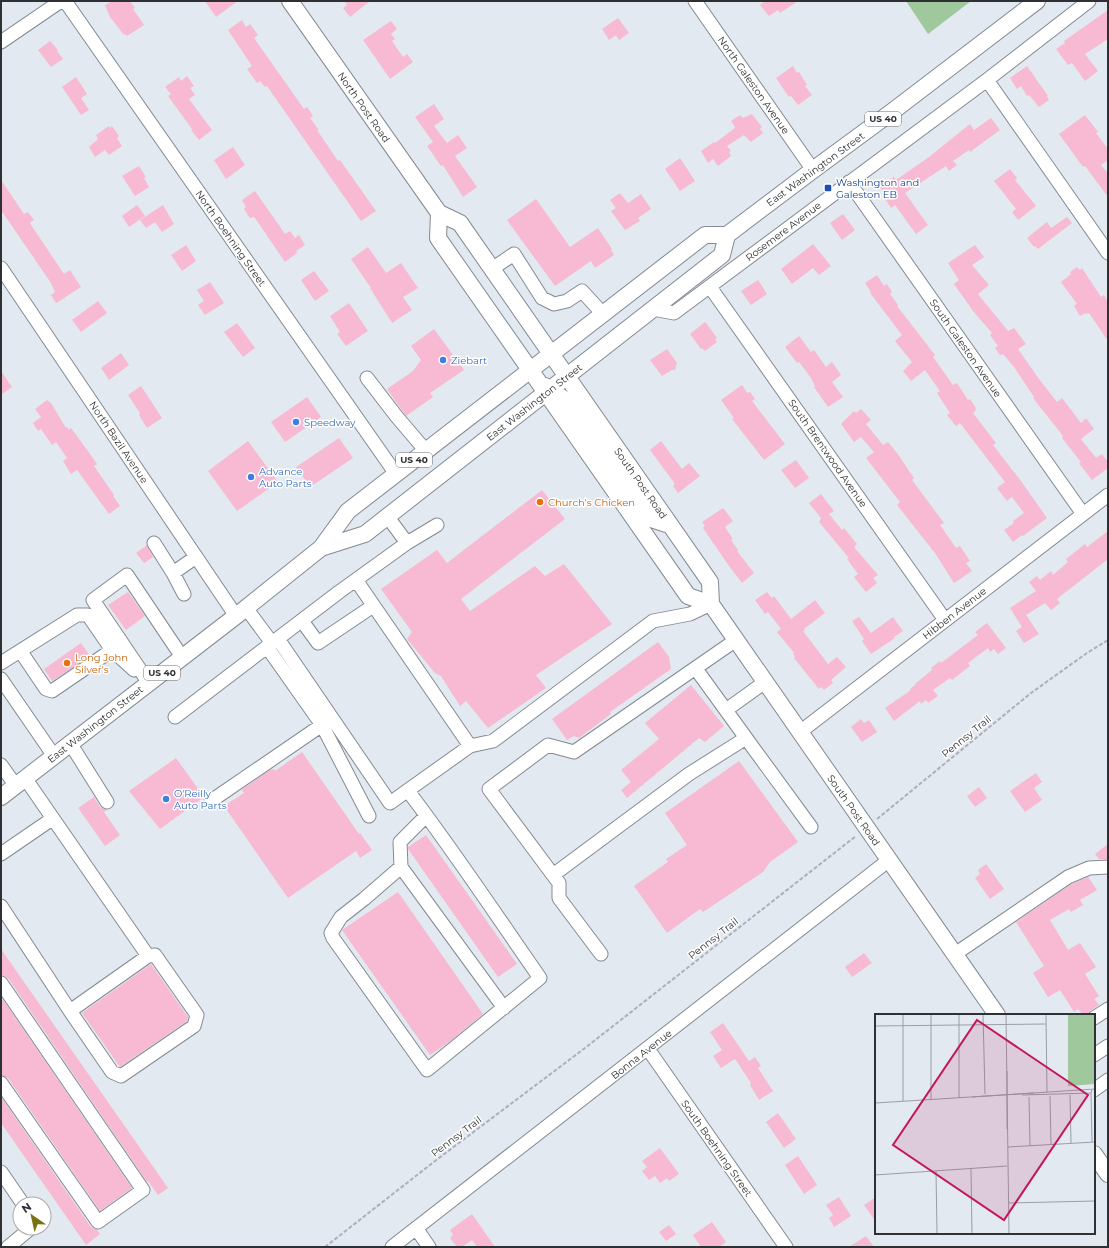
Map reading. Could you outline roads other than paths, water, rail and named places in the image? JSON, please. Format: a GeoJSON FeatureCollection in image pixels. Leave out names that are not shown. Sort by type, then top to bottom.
{"type":"FeatureCollection","features":[{"type":"Feature","properties":{"kind":"main road","name":"North Post Road"},"geometry":{"type":"LineString","coordinates":[[290,1],[439,213],[460,223],[559,365]]}},
{"type":"Feature","properties":{"kind":"main road","name":"East Washington Street"},"geometry":{"type":"LineString","coordinates":[[321,548],[365,534],[541,384],[603,314],[705,235],[727,235],[894,111],[1037,1]]}},
{"type":"Feature","properties":{"kind":"main road"},"geometry":{"type":"LineString","coordinates":[[439,213],[438,238],[688,596],[711,604]]}},
{"type":"Feature","properties":{"kind":"main road","name":"East Washington Street"},"geometry":{"type":"LineString","coordinates":[[541,384],[559,365],[653,309],[722,255],[727,235]]}},
{"type":"Feature","properties":{"kind":"main road","name":"South Post Road"},"geometry":{"type":"LineString","coordinates":[[559,365],[710,582],[711,604],[996,1014]]}},
{"type":"Feature","properties":{"kind":"main road","name":"East Washington Street"},"geometry":{"type":"LineString","coordinates":[[1,797],[241,612],[321,548],[348,511],[515,382],[541,384]]}},
{"type":"Feature","properties":{"kind":"main road"},"geometry":{"type":"LineString","coordinates":[[541,384],[564,399],[630,492],[654,520],[671,526]]}},
{"type":"Feature","properties":{"kind":"main road"},"geometry":{"type":"LineString","coordinates":[[1095,1155],[1108,1174]]}},
{"type":"Feature","properties":{"kind":"street"},"geometry":{"type":"LineString","coordinates":[[1,42],[61,1]]}},
{"type":"Feature","properties":{"kind":"street","name":"North Boehning Street"},"geometry":{"type":"LineString","coordinates":[[65,1],[396,474]]}},
{"type":"Feature","properties":{"kind":"street","name":"North Galeston Avenue"},"geometry":{"type":"LineString","coordinates":[[695,1],[813,170]]}},
{"type":"Feature","properties":{"kind":"street","name":"Rosemere Avenue"},"geometry":{"type":"LineString","coordinates":[[653,309],[674,313],[987,80],[1089,1]]}},
{"type":"Feature","properties":{"kind":"street"},"geometry":{"type":"LineString","coordinates":[[987,80],[1108,253]]}},
{"type":"Feature","properties":{"kind":"street","name":"South Galeston Avenue"},"geometry":{"type":"LineString","coordinates":[[849,182],[1083,514]]}},
{"type":"Feature","properties":{"kind":"street"},"geometry":{"type":"LineString","coordinates":[[492,270],[514,254],[542,298],[554,304],[567,301],[582,291],[603,314]]}},
{"type":"Feature","properties":{"kind":"street","name":"North Bazil Avenue"},"geometry":{"type":"LineString","coordinates":[[1,268],[196,557],[241,612],[273,643]]}},
{"type":"Feature","properties":{"kind":"street","name":"South Brentwood Avenue"},"geometry":{"type":"LineString","coordinates":[[710,287],[945,620]]}},
{"type":"Feature","properties":{"kind":"street"},"geometry":{"type":"LineString","coordinates":[[367,378],[426,451]]}},
{"type":"Feature","properties":{"kind":"street","name":"Hibben Avenue"},"geometry":{"type":"LineString","coordinates":[[800,732],[1108,495]]}},
{"type":"Feature","properties":{"kind":"street"},"geometry":{"type":"LineString","coordinates":[[387,516],[407,543]]}},
{"type":"Feature","properties":{"kind":"street"},"geometry":{"type":"LineString","coordinates":[[175,717],[356,580],[407,543],[437,525]]}},
{"type":"Feature","properties":{"kind":"street"},"geometry":{"type":"LineString","coordinates":[[154,543],[184,594]]}},
{"type":"Feature","properties":{"kind":"street"},"geometry":{"type":"LineString","coordinates":[[173,573],[196,557]]}},
{"type":"Feature","properties":{"kind":"street"},"geometry":{"type":"LineString","coordinates":[[149,683],[93,600],[127,575],[182,657]]}},
{"type":"Feature","properties":{"kind":"street"},"geometry":{"type":"LineString","coordinates":[[356,580],[470,746]]}},
{"type":"Feature","properties":{"kind":"street"},"geometry":{"type":"LineString","coordinates":[[273,643],[390,803],[470,746],[493,741],[653,621],[690,614],[711,604]]}},
{"type":"Feature","properties":{"kind":"street"},"geometry":{"type":"LineString","coordinates":[[302,621],[318,643],[373,606]]}},
{"type":"Feature","properties":{"kind":"street"},"geometry":{"type":"LineString","coordinates":[[1,663],[21,652],[77,615],[88,615],[112,650],[149,683]]}},
{"type":"Feature","properties":{"kind":"street"},"geometry":{"type":"LineString","coordinates":[[601,954],[559,898],[559,883],[489,789],[548,745],[574,752],[736,640]]}},
{"type":"Feature","properties":{"kind":"street"},"geometry":{"type":"LineString","coordinates":[[273,643],[322,725],[369,816]]}},
{"type":"Feature","properties":{"kind":"street"},"geometry":{"type":"LineString","coordinates":[[21,652],[46,689],[52,691],[112,650]]}},
{"type":"Feature","properties":{"kind":"street"},"geometry":{"type":"LineString","coordinates":[[696,669],[811,827]]}},
{"type":"Feature","properties":{"kind":"street"},"geometry":{"type":"LineString","coordinates":[[1,678],[54,756]]}},
{"type":"Feature","properties":{"kind":"street"},"geometry":{"type":"LineString","coordinates":[[726,710],[765,682]]}},
{"type":"Feature","properties":{"kind":"street"},"geometry":{"type":"LineString","coordinates":[[211,801],[322,725]]}},
{"type":"Feature","properties":{"kind":"street"},"geometry":{"type":"LineString","coordinates":[[553,875],[689,774],[746,738]]}},
{"type":"Feature","properties":{"kind":"street"},"geometry":{"type":"LineString","coordinates":[[70,743],[108,802]]}},
{"type":"Feature","properties":{"kind":"street"},"geometry":{"type":"LineString","coordinates":[[1,765],[20,782],[52,819],[148,956]]}},
{"type":"Feature","properties":{"kind":"street"},"geometry":{"type":"LineString","coordinates":[[402,867],[341,917],[331,933],[333,938],[427,1070],[540,978],[408,790]]}},
{"type":"Feature","properties":{"kind":"street"},"geometry":{"type":"LineString","coordinates":[[426,816],[400,842],[402,867],[504,1008]]}},
{"type":"Feature","properties":{"kind":"street"},"geometry":{"type":"LineString","coordinates":[[1,854],[52,819]]}},
{"type":"Feature","properties":{"kind":"street","name":"Bonna Avenue"},"geometry":{"type":"LineString","coordinates":[[392,1247],[889,860]]}},
{"type":"Feature","properties":{"kind":"street"},"geometry":{"type":"LineString","coordinates":[[955,954],[1068,877],[1089,868],[1108,867]]}},
{"type":"Feature","properties":{"kind":"street"},"geometry":{"type":"LineString","coordinates":[[1,906],[70,1011],[112,1072],[121,1076],[194,1026],[197,1015],[155,955],[148,956],[70,1011]]}},
{"type":"Feature","properties":{"kind":"street"},"geometry":{"type":"LineString","coordinates":[[1,983],[143,1190],[98,1222],[1,1083]]}},
{"type":"Feature","properties":{"kind":"street"},"geometry":{"type":"LineString","coordinates":[[1095,1017],[1108,1009]]}},
{"type":"Feature","properties":{"kind":"street"},"geometry":{"type":"LineString","coordinates":[[1095,1054],[1108,1046]]}},
{"type":"Feature","properties":{"kind":"street","name":"South Boehning Street"},"geometry":{"type":"LineString","coordinates":[[648,1049],[786,1247]]}},
{"type":"Feature","properties":{"kind":"street"},"geometry":{"type":"LineString","coordinates":[[1095,1089],[1108,1080]]}},
{"type":"Feature","properties":{"kind":"street"},"geometry":{"type":"LineString","coordinates":[[1,1172],[18,1196]]}},
{"type":"Feature","properties":{"kind":"street"},"geometry":{"type":"LineString","coordinates":[[416,1228],[429,1247]]}},
{"type":"Feature","properties":{"kind":"street"},"geometry":{"type":"LineString","coordinates":[[8,1247],[21,1236]]}},
{"type":"Feature","properties":{"kind":"place","name":"Washington and Galeston EB"},"geometry":{"type":"Point","coordinates":[828,188]}},
{"type":"Feature","properties":{"kind":"place","name":"Ziebart"},"geometry":{"type":"Point","coordinates":[443,360]}},
{"type":"Feature","properties":{"kind":"place","name":"Speedway"},"geometry":{"type":"Point","coordinates":[296,422]}},
{"type":"Feature","properties":{"kind":"place","name":"Advance Auto Parts"},"geometry":{"type":"Point","coordinates":[251,477]}},
{"type":"Feature","properties":{"kind":"place","name":"Church's Chicken"},"geometry":{"type":"Point","coordinates":[540,502]}},
{"type":"Feature","properties":{"kind":"place","name":"Long John Silver's"},"geometry":{"type":"Point","coordinates":[67,663]}},
{"type":"Feature","properties":{"kind":"place","name":"O'Reilly Auto Parts"},"geometry":{"type":"Point","coordinates":[166,799]}}]}
